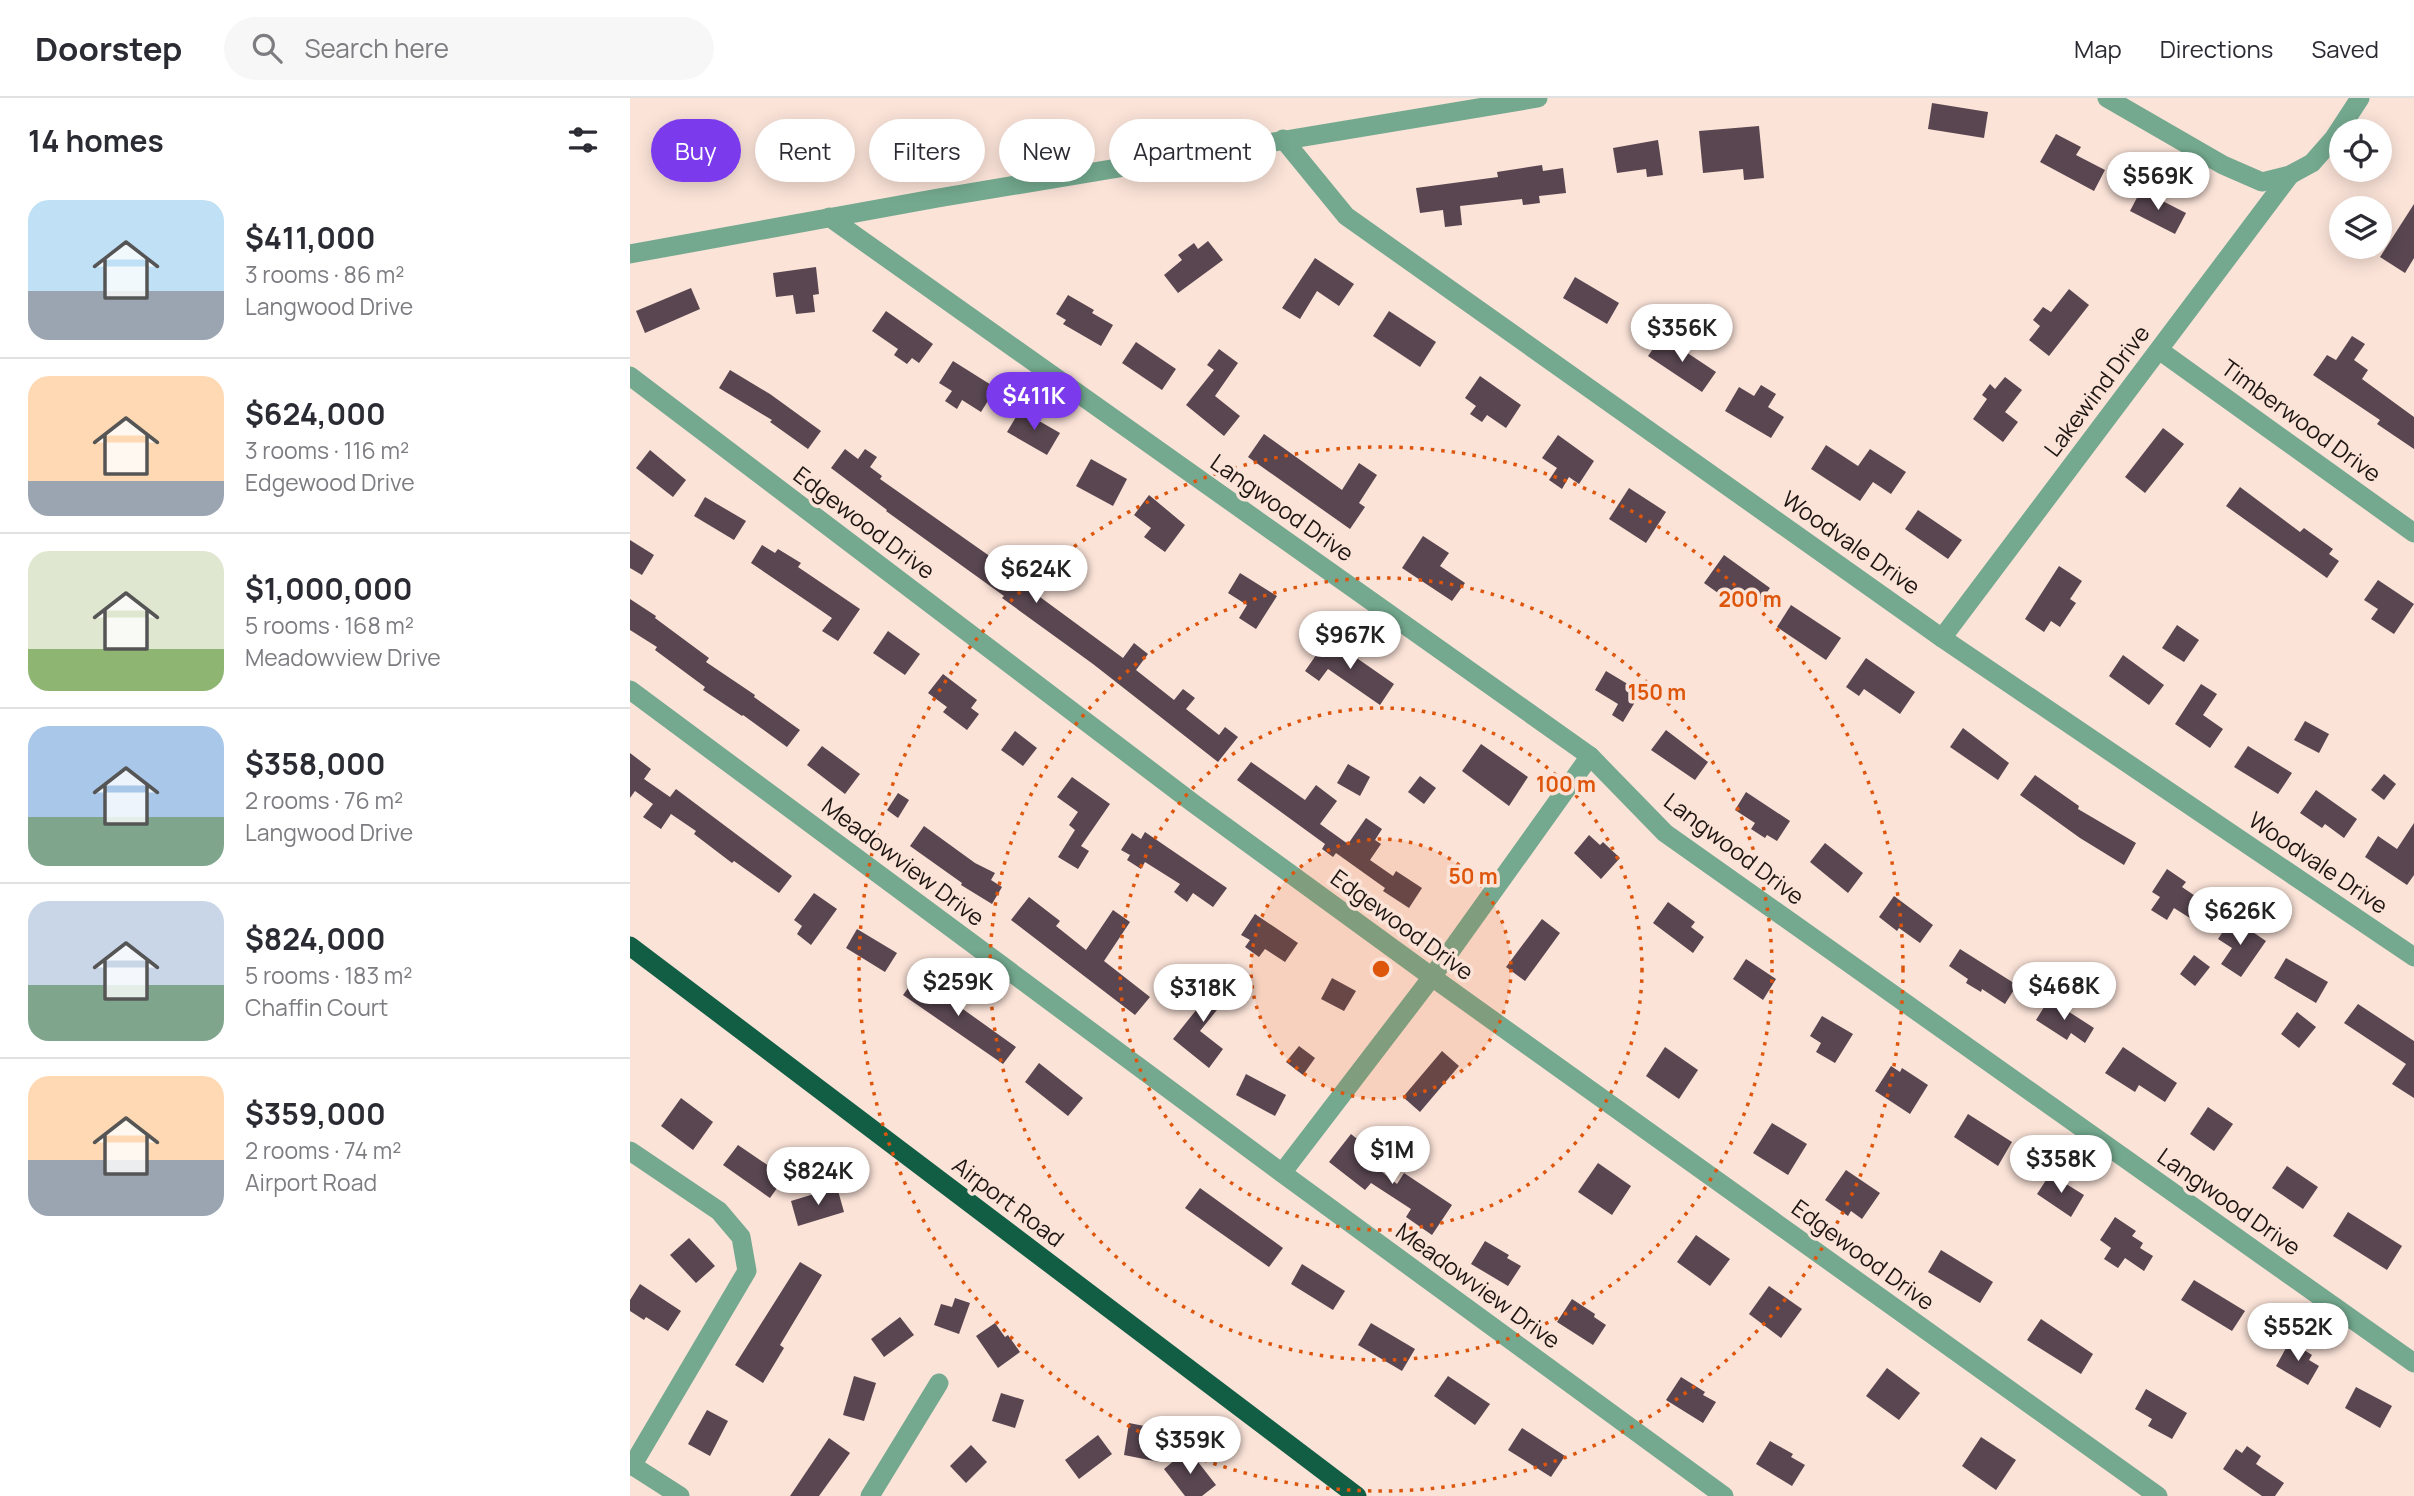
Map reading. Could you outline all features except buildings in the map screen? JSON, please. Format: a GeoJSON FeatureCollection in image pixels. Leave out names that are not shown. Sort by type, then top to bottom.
{"type":"FeatureCollection","features":[{"type":"Feature","properties":{"kind":"highway","name":"Airport Road"},"geometry":{"type":"LineString","coordinates":[[630,946],[1357,1496]]}},
{"type":"Feature","properties":{"kind":"street"},"geometry":{"type":"LineString","coordinates":[[630,254],[828,217],[1538,98]]}},
{"type":"Feature","properties":{"kind":"street"},"geometry":{"type":"LineString","coordinates":[[2107,98],[2223,165],[2262,182],[2290,175],[2312,163],[2334,138],[2360,98]]}},
{"type":"Feature","properties":{"kind":"street","name":"Woodvale Drive"},"geometry":{"type":"LineString","coordinates":[[1283,139],[1346,216],[1942,638],[2414,957]]}},
{"type":"Feature","properties":{"kind":"street","name":"Lakewind Drive"},"geometry":{"type":"LineString","coordinates":[[1942,638],[2290,175]]}},
{"type":"Feature","properties":{"kind":"street","name":"Langwood Drive"},"geometry":{"type":"LineString","coordinates":[[828,217],[1590,756],[1665,833],[2414,1363]]}},
{"type":"Feature","properties":{"kind":"street","name":"Timberwood Drive"},"geometry":{"type":"LineString","coordinates":[[2159,349],[2414,533]]}},
{"type":"Feature","properties":{"kind":"street","name":"Edgewood Drive"},"geometry":{"type":"LineString","coordinates":[[630,376],[1193,803],[2158,1496]]}},
{"type":"Feature","properties":{"kind":"street","name":"Meadowview Drive"},"geometry":{"type":"LineString","coordinates":[[630,690],[1282,1173],[1724,1496]]}},
{"type":"Feature","properties":{"kind":"street"},"geometry":{"type":"LineString","coordinates":[[1282,1173],[1432,977],[1590,756]]}},
{"type":"Feature","properties":{"kind":"street"},"geometry":{"type":"LineString","coordinates":[[630,1152],[719,1211],[741,1237],[747,1271],[631,1465],[680,1496]]}},
{"type":"Feature","properties":{"kind":"street"},"geometry":{"type":"LineString","coordinates":[[870,1496],[939,1383]]}}]}
